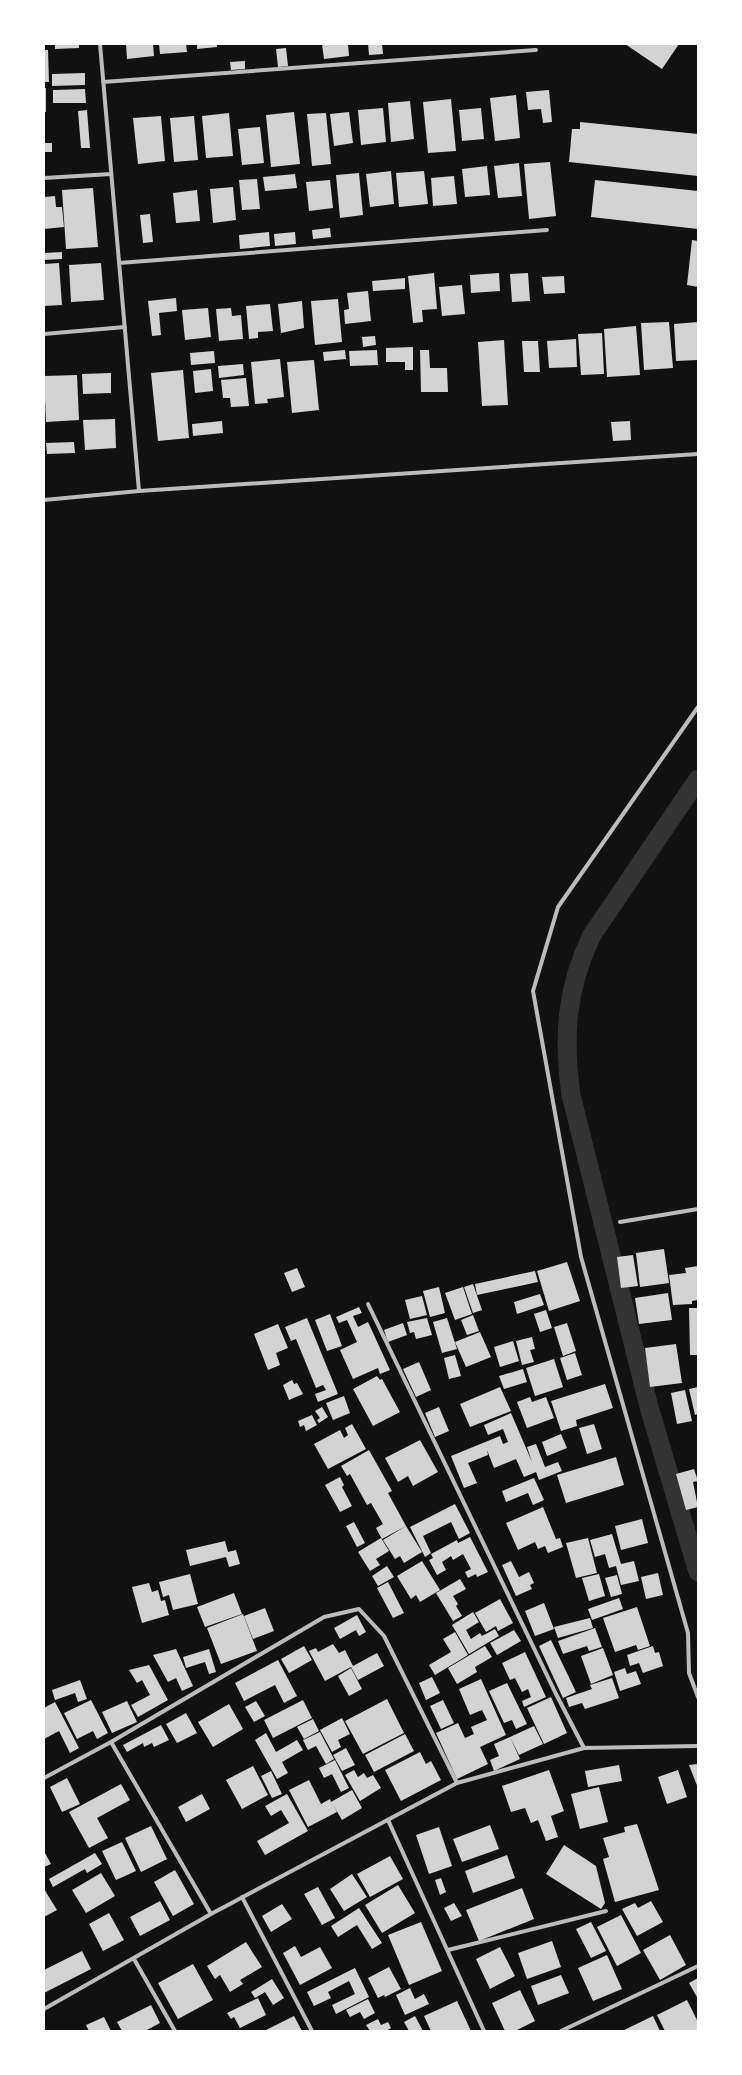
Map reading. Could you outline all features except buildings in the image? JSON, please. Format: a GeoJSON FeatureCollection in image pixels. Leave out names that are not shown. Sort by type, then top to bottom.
{"type":"FeatureCollection","features":[{"type":"Feature","properties":{"kind":"street"},"geometry":{"type":"LineString","coordinates":[[100,44],[139,491]]}},
{"type":"Feature","properties":{"kind":"street"},"geometry":{"type":"LineString","coordinates":[[103,82],[536,50]]}},
{"type":"Feature","properties":{"kind":"street"},"geometry":{"type":"LineString","coordinates":[[44,178],[111,174]]}},
{"type":"Feature","properties":{"kind":"street"},"geometry":{"type":"LineString","coordinates":[[119,263],[547,230]]}},
{"type":"Feature","properties":{"kind":"street"},"geometry":{"type":"LineString","coordinates":[[44,334],[125,327]]}},
{"type":"Feature","properties":{"kind":"street"},"geometry":{"type":"LineString","coordinates":[[44,500],[139,491],[698,454]]}},
{"type":"Feature","properties":{"kind":"street"},"geometry":{"type":"LineString","coordinates":[[698,707],[558,907],[533,991],[581,1257],[688,1633],[689,1673],[698,1697]]}},
{"type":"Feature","properties":{"kind":"street"},"geometry":{"type":"LineString","coordinates":[[620,1222],[698,1209]]}},
{"type":"Feature","properties":{"kind":"street"},"geometry":{"type":"LineString","coordinates":[[368,1304],[584,1748]]}},
{"type":"Feature","properties":{"kind":"street"},"geometry":{"type":"LineString","coordinates":[[44,1778],[110,1742],[324,1617],[359,1609],[384,1636],[457,1783]]}},
{"type":"Feature","properties":{"kind":"street"},"geometry":{"type":"LineString","coordinates":[[110,1742],[211,1914]]}},
{"type":"Feature","properties":{"kind":"street"},"geometry":{"type":"LineString","coordinates":[[44,2009],[242,1897],[457,1783],[584,1748],[698,1746]]}},
{"type":"Feature","properties":{"kind":"street"},"geometry":{"type":"LineString","coordinates":[[388,1820],[484,2031]]}},
{"type":"Feature","properties":{"kind":"street"},"geometry":{"type":"LineString","coordinates":[[242,1897],[312,2031]]}},
{"type":"Feature","properties":{"kind":"street"},"geometry":{"type":"LineString","coordinates":[[448,1950],[606,1911]]}},
{"type":"Feature","properties":{"kind":"street"},"geometry":{"type":"LineString","coordinates":[[134,1959],[175,2031]]}},
{"type":"Feature","properties":{"kind":"street"},"geometry":{"type":"LineString","coordinates":[[561,2031],[698,1966]]}},
{"type":"Feature","properties":{"kind":"waterway"},"geometry":{"type":"LineString","coordinates":[[698,779],[592,935],[583,955],[577,974],[572,994],[567,1033],[567,1053],[571,1095],[649,1407],[698,1572]]}}]}
